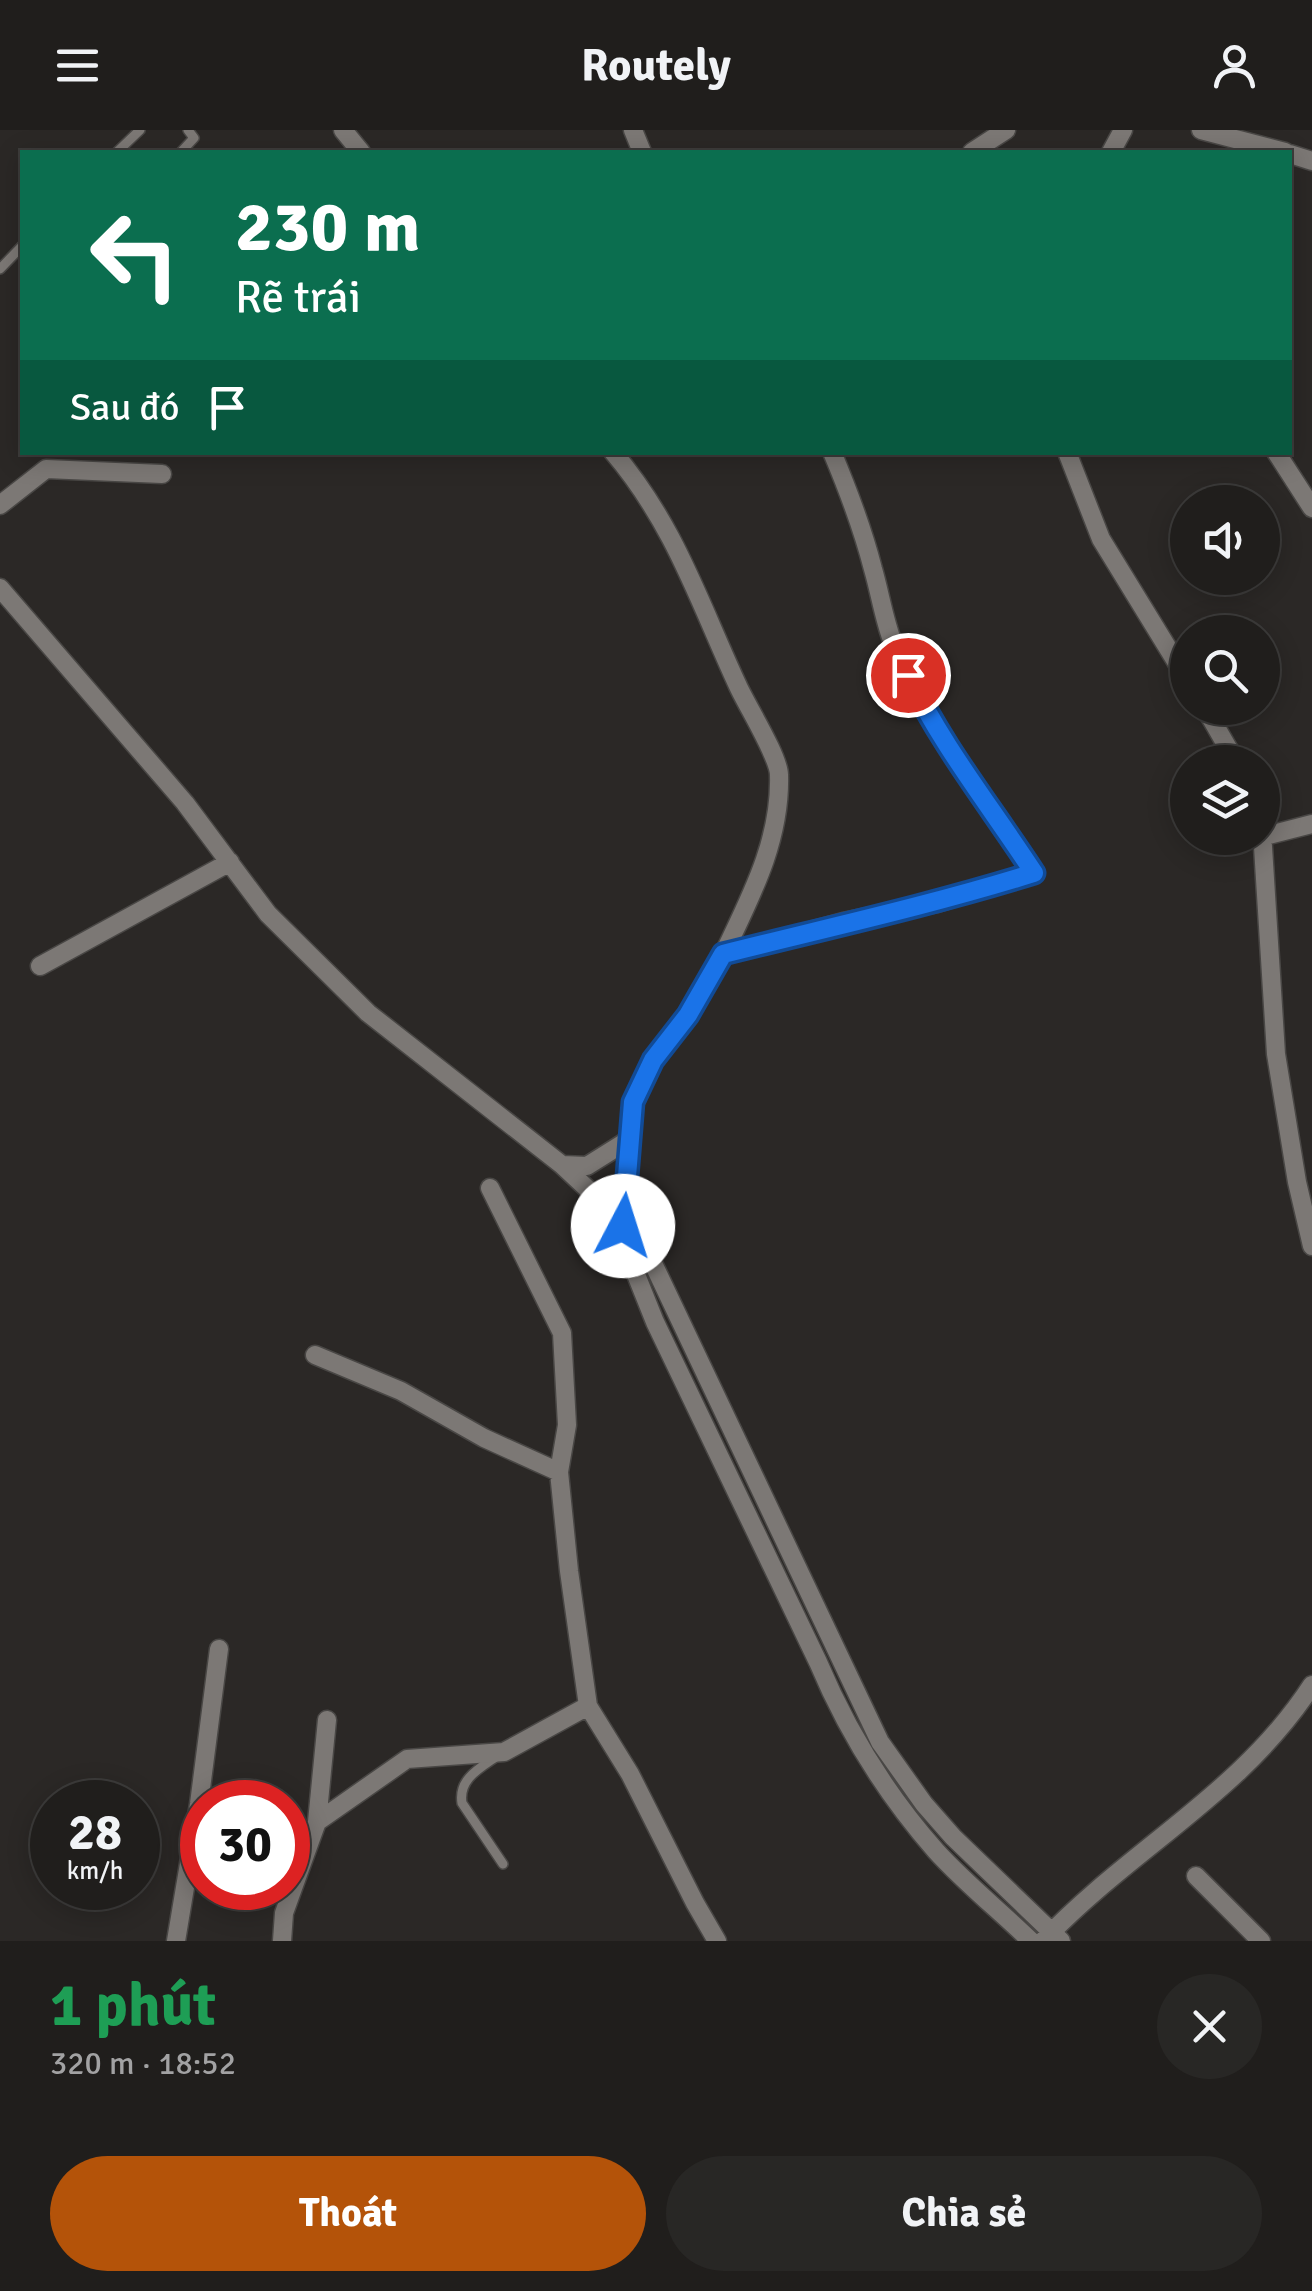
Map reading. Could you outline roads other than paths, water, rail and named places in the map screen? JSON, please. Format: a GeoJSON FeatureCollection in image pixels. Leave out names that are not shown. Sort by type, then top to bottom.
{"type":"FeatureCollection","features":[{"type":"Feature","properties":{"kind":"street"},"geometry":{"type":"LineString","coordinates":[[344,130],[359,150]]}},
{"type":"Feature","properties":{"kind":"street"},"geometry":{"type":"LineString","coordinates":[[975,150],[1006,130]]}},
{"type":"Feature","properties":{"kind":"street"},"geometry":{"type":"LineString","coordinates":[[1201,130],[1277,150]]}},
{"type":"Feature","properties":{"kind":"street"},"geometry":{"type":"LineString","coordinates":[[616,455],[644,489],[678,549],[780,771],[770,850],[723,954],[688,1015],[653,1060],[633,1102],[623,1226],[626,1246],[655,1322],[837,1708],[898,1804],[938,1853],[1031,1941]]}},
{"type":"Feature","properties":{"kind":"street"},"geometry":{"type":"LineString","coordinates":[[723,954],[844,922],[937,903],[1034,873],[962,771],[925,710],[892,640],[872,563],[833,455]]}},
{"type":"Feature","properties":{"kind":"street"},"geometry":{"type":"LineString","coordinates":[[1068,455],[1101,539],[1170,652]]}},
{"type":"Feature","properties":{"kind":"street"},"geometry":{"type":"LineString","coordinates":[[1278,455],[1312,508]]}},
{"type":"Feature","properties":{"kind":"street"},"geometry":{"type":"LineString","coordinates":[[0,504],[46,470],[162,474]]}},
{"type":"Feature","properties":{"kind":"street"},"geometry":{"type":"LineString","coordinates":[[0,588],[185,803],[268,914],[368,1013],[562,1165],[642,1240],[880,1742],[924,1804],[1052,1938],[1145,1849],[1256,1758],[1312,1685]]}},
{"type":"Feature","properties":{"kind":"street"},"geometry":{"type":"LineString","coordinates":[[1280,830],[1312,824]]}},
{"type":"Feature","properties":{"kind":"street"},"geometry":{"type":"LineString","coordinates":[[1265,855],[1276,1054],[1312,1246]]}},
{"type":"Feature","properties":{"kind":"street"},"geometry":{"type":"LineString","coordinates":[[40,966],[230,862]]}},
{"type":"Feature","properties":{"kind":"street"},"geometry":{"type":"LineString","coordinates":[[562,1165],[587,1166],[630,1139]]}},
{"type":"Feature","properties":{"kind":"street"},"geometry":{"type":"LineString","coordinates":[[490,1188],[562,1334],[567,1424],[560,1472],[588,1706],[630,1774],[717,1941]]}},
{"type":"Feature","properties":{"kind":"street"},"geometry":{"type":"LineString","coordinates":[[315,1355],[401,1392],[484,1438],[560,1472]]}},
{"type":"Feature","properties":{"kind":"street"},"geometry":{"type":"LineString","coordinates":[[176,1941],[200,1804],[219,1649]]}},
{"type":"Feature","properties":{"kind":"street"},"geometry":{"type":"LineString","coordinates":[[317,1822],[406,1759],[504,1752],[588,1706]]}},
{"type":"Feature","properties":{"kind":"street"},"geometry":{"type":"LineString","coordinates":[[282,1941],[284,1914],[317,1822],[327,1720]]}},
{"type":"Feature","properties":{"kind":"street"},"geometry":{"type":"LineString","coordinates":[[938,1853],[954,1836]]}},
{"type":"Feature","properties":{"kind":"street"},"geometry":{"type":"LineString","coordinates":[[1196,1876],[1261,1941]]}},
{"type":"Feature","properties":{"kind":"lane"},"geometry":{"type":"LineString","coordinates":[[119,150],[140,130]]}},
{"type":"Feature","properties":{"kind":"lane"},"geometry":{"type":"LineString","coordinates":[[183,150],[194,138],[188,130]]}},
{"type":"Feature","properties":{"kind":"lane"},"geometry":{"type":"LineString","coordinates":[[0,270],[20,248]]}},
{"type":"Feature","properties":{"kind":"lane"},"geometry":{"type":"LineString","coordinates":[[502,1864],[462,1803],[460,1793],[470,1775],[504,1752]]}}]}
